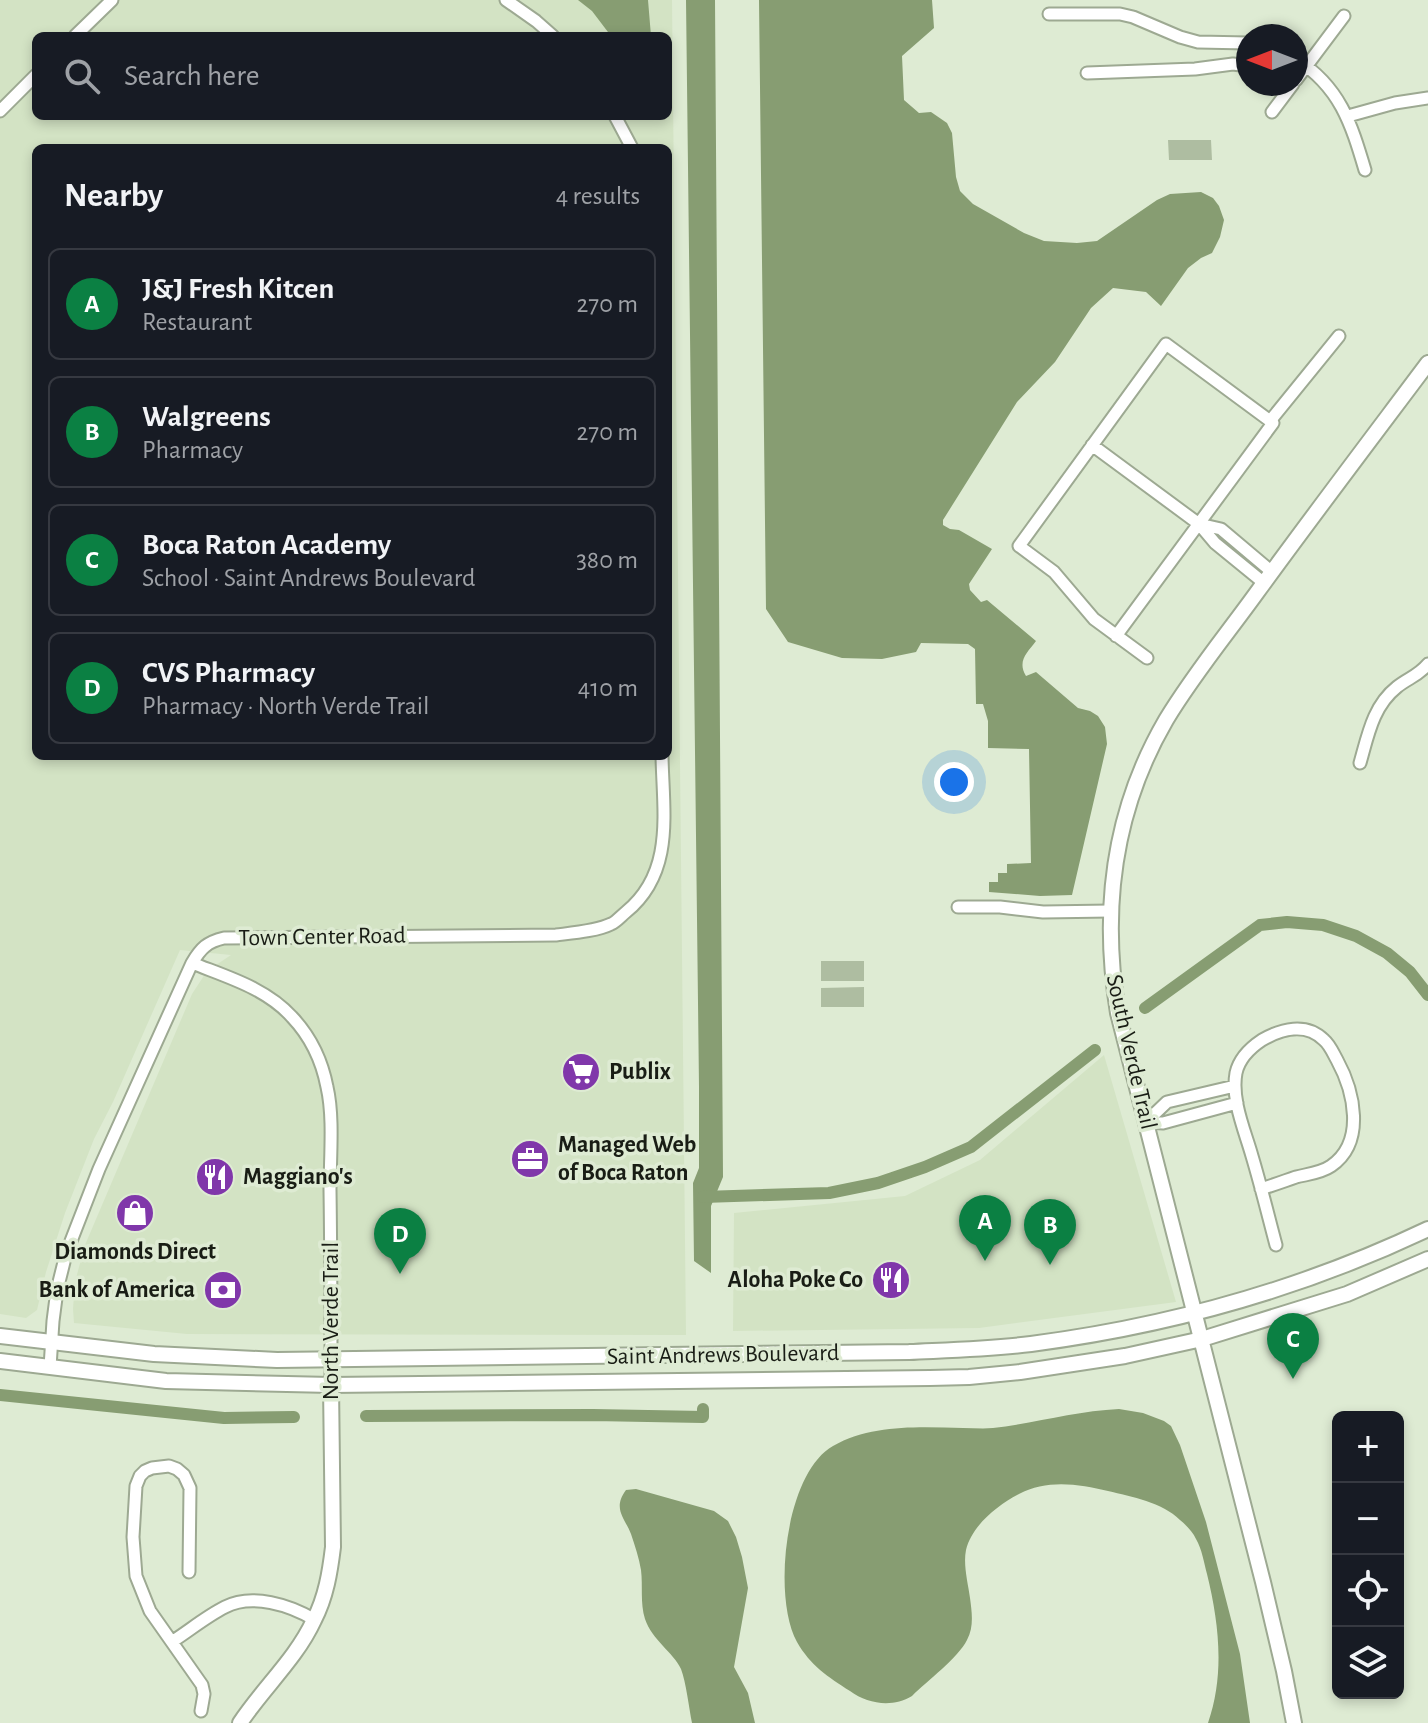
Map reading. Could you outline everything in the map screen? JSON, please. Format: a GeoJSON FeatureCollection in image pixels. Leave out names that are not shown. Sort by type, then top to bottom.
{"type":"FeatureCollection","features":[{"type":"Feature","properties":{"kind":"street"},"geometry":{"type":"LineString","coordinates":[[79,32],[112,0]]}},
{"type":"Feature","properties":{"kind":"street"},"geometry":{"type":"LineString","coordinates":[[506,0],[548,32]]}},
{"type":"Feature","properties":{"kind":"street"},"geometry":{"type":"LineString","coordinates":[[1049,14],[1120,14],[1198,42],[1236,43]]}},
{"type":"Feature","properties":{"kind":"street"},"geometry":{"type":"LineString","coordinates":[[1308,55],[1344,16]]}},
{"type":"Feature","properties":{"kind":"street"},"geometry":{"type":"LineString","coordinates":[[1087,73],[1236,64]]}},
{"type":"Feature","properties":{"kind":"street"},"geometry":{"type":"LineString","coordinates":[[1308,68],[1328,85],[1348,116],[1365,170]]}},
{"type":"Feature","properties":{"kind":"street"},"geometry":{"type":"LineString","coordinates":[[0,111],[32,79]]}},
{"type":"Feature","properties":{"kind":"street"},"geometry":{"type":"LineString","coordinates":[[1272,112],[1283,96]]}},
{"type":"Feature","properties":{"kind":"street"},"geometry":{"type":"LineString","coordinates":[[1348,116],[1428,98]]}},
{"type":"Feature","properties":{"kind":"street"},"geometry":{"type":"LineString","coordinates":[[617,120],[630,144]]}},
{"type":"Feature","properties":{"kind":"street"},"geometry":{"type":"LineString","coordinates":[[1270,421],[1339,336]]}},
{"type":"Feature","properties":{"kind":"street"},"geometry":{"type":"LineString","coordinates":[[1116,636],[1273,423],[1166,344],[1019,546],[1054,572],[1094,619],[1116,636],[1147,658]]}},
{"type":"Feature","properties":{"kind":"street","name":"South Verde Trail"},"geometry":{"type":"LineString","coordinates":[[1294,1723],[1269,1608],[1196,1313],[1118,1013],[1111,967],[1113,872],[1137,781],[1150,750],[1182,695],[1428,363]]}},
{"type":"Feature","properties":{"kind":"street"},"geometry":{"type":"LineString","coordinates":[[1092,445],[1199,524],[1215,543],[1268,577]]}},
{"type":"Feature","properties":{"kind":"street"},"geometry":{"type":"LineString","coordinates":[[1360,763],[1381,703],[1428,664]]}},
{"type":"Feature","properties":{"kind":"street","name":"Town Center Road"},"geometry":{"type":"LineString","coordinates":[[50,1367],[57,1290],[66,1254],[99,1169],[199,950],[209,942],[224,938],[556,935],[611,925],[636,904],[653,880],[664,845],[662,760]]}},
{"type":"Feature","properties":{"kind":"street"},"geometry":{"type":"LineString","coordinates":[[958,907],[1000,907],[1043,912],[1110,911]]}},
{"type":"Feature","properties":{"kind":"street","name":"North Verde Trail"},"geometry":{"type":"LineString","coordinates":[[192,963],[265,994],[280,1005],[307,1035],[324,1071],[328,1091],[333,1547],[330,1573],[315,1620],[292,1657],[240,1723]]}},
{"type":"Feature","properties":{"kind":"street"},"geometry":{"type":"LineString","coordinates":[[1261,1189],[1324,1170],[1338,1160],[1348,1146],[1352,1133],[1353,1105],[1344,1073],[1325,1040],[1300,1028],[1273,1034],[1249,1050],[1239,1065],[1235,1086],[1237,1103],[1276,1245]]}},
{"type":"Feature","properties":{"kind":"street"},"geometry":{"type":"LineString","coordinates":[[1146,1122],[1167,1102],[1235,1086]]}},
{"type":"Feature","properties":{"kind":"street"},"geometry":{"type":"LineString","coordinates":[[1146,1122],[1163,1123],[1237,1103]]}},
{"type":"Feature","properties":{"kind":"street","name":"Saint Andrews Boulevard"},"geometry":{"type":"LineString","coordinates":[[0,1336],[181,1355],[277,1360],[928,1351],[1028,1344],[1087,1336],[1196,1313],[1276,1290],[1346,1265],[1428,1229]]}},
{"type":"Feature","properties":{"kind":"street","name":"Saint Andrews Boulevard"},"geometry":{"type":"LineString","coordinates":[[0,1361],[166,1381],[331,1385],[969,1377],[1078,1364],[1202,1339],[1347,1294],[1428,1259]]}},
{"type":"Feature","properties":{"kind":"street"},"geometry":{"type":"LineString","coordinates":[[928,1351],[930,1378]]}},
{"type":"Feature","properties":{"kind":"street"},"geometry":{"type":"LineString","coordinates":[[665,1355],[665,1381]]}},
{"type":"Feature","properties":{"kind":"street"},"geometry":{"type":"LineString","coordinates":[[189,1572],[190,1488],[177,1469],[169,1466],[152,1468],[140,1476],[136,1486],[133,1537],[136,1576],[150,1611],[202,1685],[201,1711]]}},
{"type":"Feature","properties":{"kind":"street"},"geometry":{"type":"LineString","coordinates":[[173,1641],[227,1605],[245,1602],[281,1604],[315,1620]]}},
{"type":"Feature","properties":{"kind":"shaded area"},"geometry":{"type":"Polygon","coordinates":[[[0,0],[672,0],[686,1335],[187,1334],[74,1323],[75,1282],[85,1245],[192,994],[207,971],[231,955],[180,950],[94,1139],[65,1213],[37,1310],[26,1318],[0,1314],[0,0]]]}},
{"type":"Feature","properties":{"kind":"shaded area"},"geometry":{"type":"Polygon","coordinates":[[[578,0],[648,0],[651,32],[608,32],[592,11],[578,0]]]}},
{"type":"Feature","properties":{"kind":"shaded area"},"geometry":{"type":"Polygon","coordinates":[[[686,0],[715,0],[723,1177],[711,1206],[711,1273],[694,1261],[693,1183],[699,1168],[699,1086],[686,0]]]}},
{"type":"Feature","properties":{"kind":"shaded area"},"geometry":{"type":"Polygon","coordinates":[[[759,0],[932,0],[934,28],[902,56],[904,100],[919,113],[931,112],[947,123],[952,133],[960,191],[973,204],[1024,233],[1044,241],[1097,241],[1170,194],[1201,192],[1213,198],[1224,220],[1212,253],[1188,268],[1161,306],[1146,292],[1113,288],[1091,308],[1055,362],[1017,402],[943,520],[943,525],[959,530],[992,549],[969,584],[970,590],[981,602],[987,600],[1036,641],[1023,661],[1026,676],[1036,672],[1078,708],[1098,716],[1105,727],[1107,744],[1072,895],[989,892],[989,882],[998,882],[998,873],[1007,873],[1007,864],[1031,863],[1029,749],[988,748],[988,721],[983,704],[976,704],[975,649],[968,644],[921,643],[916,652],[882,659],[842,658],[788,642],[766,609],[759,0]]]}},
{"type":"Feature","properties":{"kind":"shaded area"},"geometry":{"type":"Polygon","coordinates":[[[1168,140],[1211,140],[1212,160],[1169,160],[1168,140]]]}},
{"type":"Feature","properties":{"kind":"shaded area"},"geometry":{"type":"Polygon","coordinates":[[[821,961],[864,961],[864,981],[821,981],[821,961]]]}},
{"type":"Feature","properties":{"kind":"shaded area"},"geometry":{"type":"Polygon","coordinates":[[[864,987],[864,1007],[821,1007],[821,988],[864,987]]]}},
{"type":"Feature","properties":{"kind":"shaded area"},"geometry":{"type":"Polygon","coordinates":[[[1104,1055],[1176,1302],[979,1328],[733,1331],[734,1213],[905,1196],[980,1160],[1104,1055]]]}},
{"type":"Feature","properties":{"kind":"shaded area"},"geometry":{"type":"Polygon","coordinates":[[[1119,1409],[1164,1421],[1171,1426],[1180,1445],[1206,1522],[1240,1654],[1250,1723],[1208,1723],[1217,1686],[1217,1630],[1204,1561],[1193,1534],[1173,1514],[1156,1504],[1086,1486],[1063,1484],[1030,1489],[1003,1504],[980,1524],[969,1541],[965,1556],[972,1614],[969,1635],[957,1654],[912,1696],[888,1703],[864,1699],[827,1675],[808,1657],[797,1642],[789,1622],[785,1596],[788,1537],[804,1482],[817,1460],[833,1446],[880,1430],[913,1427],[993,1428],[1119,1409]]]}},
{"type":"Feature","properties":{"kind":"shaded area"},"geometry":{"type":"Polygon","coordinates":[[[636,1489],[714,1511],[728,1521],[742,1557],[748,1588],[734,1667],[748,1693],[755,1723],[692,1723],[681,1669],[652,1633],[643,1613],[639,1561],[620,1508],[626,1490],[636,1489]]]}},
{"type":"Feature","properties":{"kind":"waterway"},"geometry":{"type":"LineString","coordinates":[[1145,1008],[1260,925],[1287,922],[1323,925],[1356,936],[1387,953],[1410,972],[1428,995]]}},
{"type":"Feature","properties":{"kind":"waterway"},"geometry":{"type":"LineString","coordinates":[[703,1197],[829,1193],[878,1183],[925,1167],[971,1147],[1095,1050]]}},
{"type":"Feature","properties":{"kind":"waterway"},"geometry":{"type":"LineString","coordinates":[[0,1395],[224,1418],[294,1417]]}},
{"type":"Feature","properties":{"kind":"waterway"},"geometry":{"type":"LineString","coordinates":[[366,1416],[703,1417],[703,1409]]}},
{"type":"Feature","properties":{"kind":"place","name":"Publix"},"geometry":{"type":"Point","coordinates":[581,1072]}},
{"type":"Feature","properties":{"kind":"place","name":"Managed Web of Boca Raton"},"geometry":{"type":"Point","coordinates":[530,1159]}},
{"type":"Feature","properties":{"kind":"place","name":"Maggiano's"},"geometry":{"type":"Point","coordinates":[215,1177]}},
{"type":"Feature","properties":{"kind":"place","name":"Diamonds Direct"},"geometry":{"type":"Point","coordinates":[135,1213]}},
{"type":"Feature","properties":{"kind":"place","name":"J&J Fresh Kitcen"},"geometry":{"type":"Point","coordinates":[985,1261]}},
{"type":"Feature","properties":{"kind":"place","name":"Walgreens"},"geometry":{"type":"Point","coordinates":[1050,1265]}},
{"type":"Feature","properties":{"kind":"place","name":"CVS Pharmacy"},"geometry":{"type":"Point","coordinates":[400,1274]}},
{"type":"Feature","properties":{"kind":"place","name":"Aloha Poke Co"},"geometry":{"type":"Point","coordinates":[891,1280]}},
{"type":"Feature","properties":{"kind":"place","name":"Bank of America"},"geometry":{"type":"Point","coordinates":[223,1290]}},
{"type":"Feature","properties":{"kind":"place","name":"Boca Raton Academy"},"geometry":{"type":"Point","coordinates":[1293,1379]}}]}
